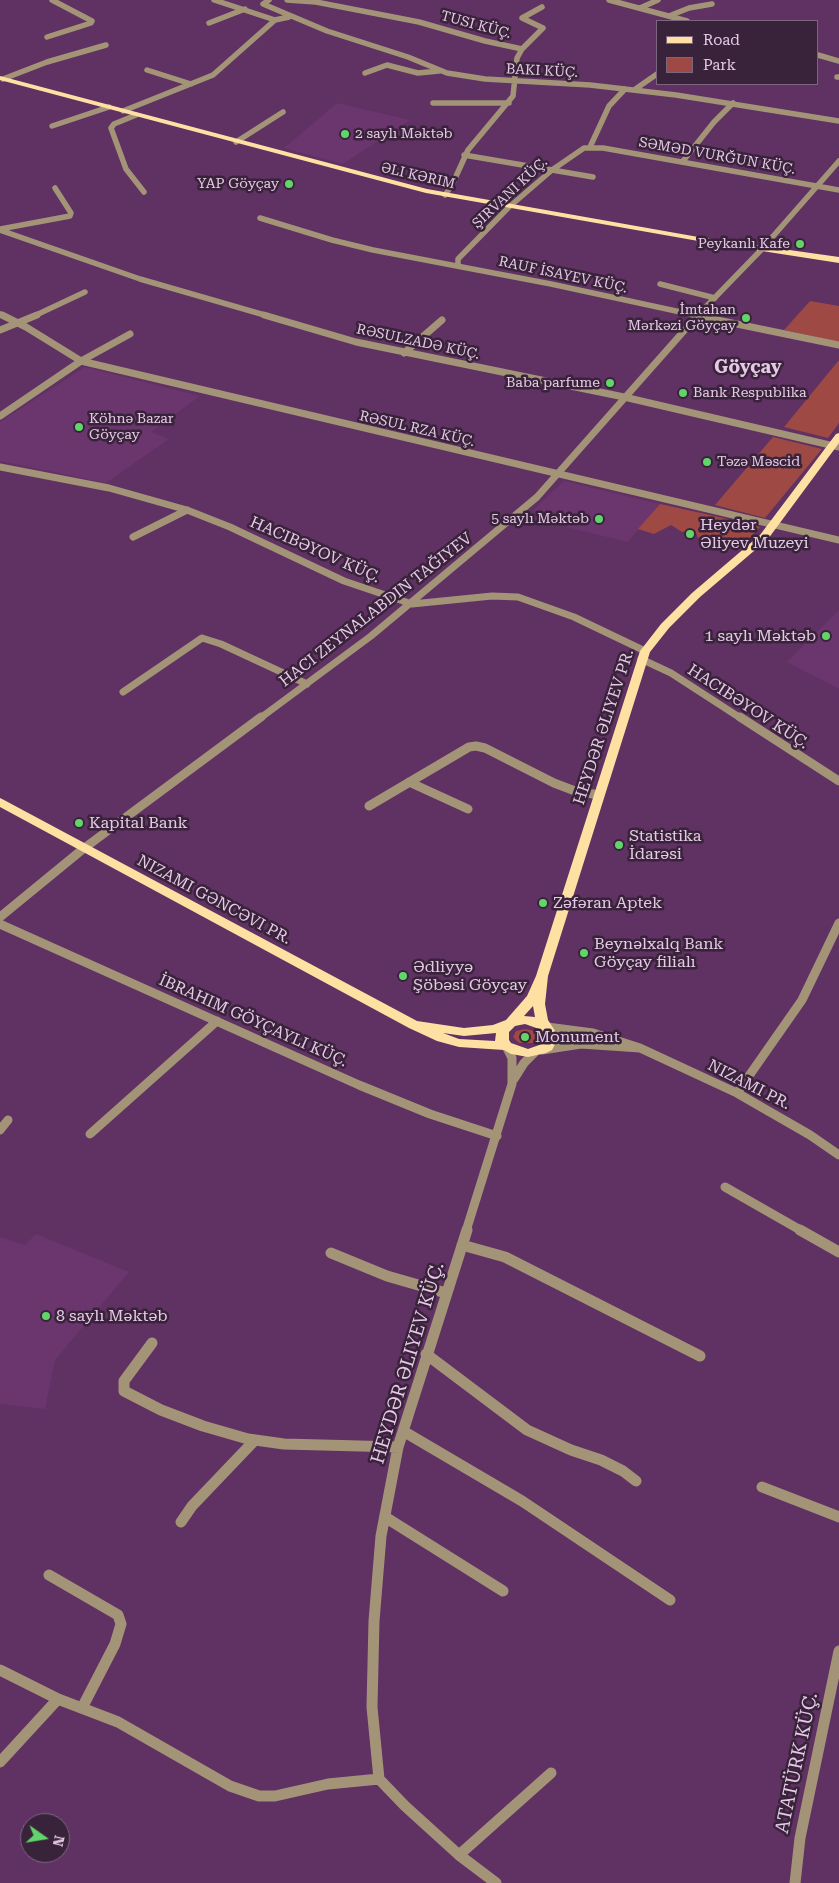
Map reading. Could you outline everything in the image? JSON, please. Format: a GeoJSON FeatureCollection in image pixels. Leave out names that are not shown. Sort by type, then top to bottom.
{"type":"FeatureCollection","features":[{"type":"Feature","properties":{"kind":"main road","name":"ƏLI KƏRIM"},"geometry":{"type":"LineString","coordinates":[[2,78],[236,142],[445,195],[761,250],[839,260]]}},
{"type":"Feature","properties":{"kind":"main road","name":"HEYDƏR ƏLIYEV PR."},"geometry":{"type":"LineString","coordinates":[[542,976],[643,655],[665,626],[696,595],[754,547],[774,525],[835,446],[839,436]]}},
{"type":"Feature","properties":{"kind":"main road","name":"NIZAMI GƏNCƏVI PR."},"geometry":{"type":"LineString","coordinates":[[0,802],[83,849],[414,1025],[442,1038],[459,1043],[506,1046]]}},
{"type":"Feature","properties":{"kind":"main road"},"geometry":{"type":"LineString","coordinates":[[542,976],[539,1004],[542,1021],[552,1037],[550,1042],[538,1051],[516,1051],[506,1046],[501,1036],[506,1026],[511,1023],[532,998],[542,976]]}},
{"type":"Feature","properties":{"kind":"main road"},"geometry":{"type":"LineString","coordinates":[[414,1025],[464,1032],[532,1021],[546,1027]]}},
{"type":"Feature","properties":{"kind":"street"},"geometry":{"type":"LineString","coordinates":[[47,37],[91,23],[92,21],[52,0]]}},
{"type":"Feature","properties":{"kind":"street"},"geometry":{"type":"LineString","coordinates":[[214,0],[276,20]]}},
{"type":"Feature","properties":{"kind":"street"},"geometry":{"type":"LineString","coordinates":[[208,23],[269,0],[278,0]]}},
{"type":"Feature","properties":{"kind":"street","name":"TUSI KÜÇ."},"geometry":{"type":"LineString","coordinates":[[287,0],[316,2],[420,22],[485,41],[522,49],[517,58],[513,96],[464,155],[452,185],[445,195]]}},
{"type":"Feature","properties":{"kind":"street"},"geometry":{"type":"LineString","coordinates":[[316,2],[325,0]]}},
{"type":"Feature","properties":{"kind":"street"},"geometry":{"type":"LineString","coordinates":[[609,0],[683,20]]}},
{"type":"Feature","properties":{"kind":"street"},"geometry":{"type":"LineString","coordinates":[[640,8],[658,0]]}},
{"type":"Feature","properties":{"kind":"street"},"geometry":{"type":"LineString","coordinates":[[262,4],[290,17],[408,57],[439,71],[473,78],[625,88],[733,103],[839,121]]}},
{"type":"Feature","properties":{"kind":"street"},"geometry":{"type":"LineString","coordinates":[[669,16],[689,8],[712,4]]}},
{"type":"Feature","properties":{"kind":"street"},"geometry":{"type":"LineString","coordinates":[[522,49],[543,28],[522,18],[542,7]]}},
{"type":"Feature","properties":{"kind":"street"},"geometry":{"type":"LineString","coordinates":[[123,111],[213,75],[276,20],[290,17]]}},
{"type":"Feature","properties":{"kind":"street"},"geometry":{"type":"LineString","coordinates":[[2,78],[47,62],[106,45]]}},
{"type":"Feature","properties":{"kind":"street"},"geometry":{"type":"LineString","coordinates":[[819,55],[839,60]]}},
{"type":"Feature","properties":{"kind":"street"},"geometry":{"type":"LineString","coordinates":[[365,73],[387,65],[418,73],[439,71]]}},
{"type":"Feature","properties":{"kind":"street"},"geometry":{"type":"LineString","coordinates":[[147,70],[191,84]]}},
{"type":"Feature","properties":{"kind":"street"},"geometry":{"type":"LineString","coordinates":[[634,90],[656,75]]}},
{"type":"Feature","properties":{"kind":"street"},"geometry":{"type":"LineString","coordinates":[[590,147],[609,106],[625,88]]}},
{"type":"Feature","properties":{"kind":"street"},"geometry":{"type":"LineString","coordinates":[[433,103],[509,103]]}},
{"type":"Feature","properties":{"kind":"street"},"geometry":{"type":"LineString","coordinates":[[683,161],[714,122],[733,103]]}},
{"type":"Feature","properties":{"kind":"street"},"geometry":{"type":"LineString","coordinates":[[52,126],[108,107]]}},
{"type":"Feature","properties":{"kind":"street"},"geometry":{"type":"LineString","coordinates":[[236,142],[283,112]]}},
{"type":"Feature","properties":{"kind":"street"},"geometry":{"type":"LineString","coordinates":[[136,115],[114,124],[112,128],[126,169],[144,192]]}},
{"type":"Feature","properties":{"kind":"street","name":"SƏMƏD VURĞUN KÜÇ."},"geometry":{"type":"LineString","coordinates":[[590,147],[683,161],[839,190]]}},
{"type":"Feature","properties":{"kind":"street","name":"ŞIRVANI KÜÇ."},"geometry":{"type":"LineString","coordinates":[[458,266],[458,259],[509,207],[573,154],[590,147]]}},
{"type":"Feature","properties":{"kind":"street"},"geometry":{"type":"LineString","coordinates":[[464,155],[593,177]]}},
{"type":"Feature","properties":{"kind":"street"},"geometry":{"type":"LineString","coordinates":[[0,917],[83,849],[412,604],[537,497],[624,397],[697,316],[761,250],[839,161]]}},
{"type":"Feature","properties":{"kind":"street"},"geometry":{"type":"LineString","coordinates":[[0,229],[70,216],[71,213],[55,188]]}},
{"type":"Feature","properties":{"kind":"street","name":"RAUF İSAYEV KÜÇ."},"geometry":{"type":"LineString","coordinates":[[260,218],[350,245],[551,284],[839,345]]}},
{"type":"Feature","properties":{"kind":"street","name":"RƏSULZADƏ KÜÇ."},"geometry":{"type":"LineString","coordinates":[[0,229],[196,297],[330,335],[404,353],[624,397],[835,446]]}},
{"type":"Feature","properties":{"kind":"street"},"geometry":{"type":"LineString","coordinates":[[660,284],[715,298]]}},
{"type":"Feature","properties":{"kind":"street"},"geometry":{"type":"LineString","coordinates":[[0,330],[85,292]]}},
{"type":"Feature","properties":{"kind":"street","name":"RƏSUL RZA KÜÇ."},"geometry":{"type":"LineString","coordinates":[[0,314],[81,361],[839,540]]}},
{"type":"Feature","properties":{"kind":"street"},"geometry":{"type":"LineString","coordinates":[[404,353],[442,320]]}},
{"type":"Feature","properties":{"kind":"street"},"geometry":{"type":"LineString","coordinates":[[0,416],[81,361],[130,334]]}},
{"type":"Feature","properties":{"kind":"street"},"geometry":{"type":"LineString","coordinates":[[0,466],[109,488],[187,510],[344,581],[412,604],[492,596],[518,597],[574,617],[643,655],[839,781]]}},
{"type":"Feature","properties":{"kind":"street"},"geometry":{"type":"LineString","coordinates":[[133,537],[187,510]]}},
{"type":"Feature","properties":{"kind":"street"},"geometry":{"type":"LineString","coordinates":[[123,692],[202,638],[221,644],[307,684]]}},
{"type":"Feature","properties":{"kind":"street"},"geometry":{"type":"LineString","coordinates":[[369,806],[469,747],[476,746],[554,783],[575,791],[599,795]]}},
{"type":"Feature","properties":{"kind":"street"},"geometry":{"type":"LineString","coordinates":[[409,782],[468,808]]}},
{"type":"Feature","properties":{"kind":"street"},"geometry":{"type":"LineString","coordinates":[[737,1093],[802,1000],[839,923]]}},
{"type":"Feature","properties":{"kind":"street"},"geometry":{"type":"LineString","coordinates":[[0,924],[359,1085],[430,1114],[497,1136]]}},
{"type":"Feature","properties":{"kind":"street"},"geometry":{"type":"LineString","coordinates":[[90,1134],[217,1022]]}},
{"type":"Feature","properties":{"kind":"street"},"geometry":{"type":"LineString","coordinates":[[546,1027],[594,1033],[640,1048]]}},
{"type":"Feature","properties":{"kind":"street"},"geometry":{"type":"LineString","coordinates":[[512,1084],[524,1063],[538,1051],[581,1044],[640,1048]]}},
{"type":"Feature","properties":{"kind":"street"},"geometry":{"type":"LineString","coordinates":[[506,1046],[513,1065],[512,1084]]}},
{"type":"Feature","properties":{"kind":"street","name":"NIZAMI PR."},"geometry":{"type":"LineString","coordinates":[[640,1048],[737,1093],[810,1135],[839,1155]]}},
{"type":"Feature","properties":{"kind":"street","name":"HEYDƏR ƏLIYEV KÜÇ."},"geometry":{"type":"LineString","coordinates":[[379,1778],[372,1708],[374,1630],[381,1536],[398,1447],[512,1084]]}},
{"type":"Feature","properties":{"kind":"street"},"geometry":{"type":"LineString","coordinates":[[0,1130],[8,1120]]}},
{"type":"Feature","properties":{"kind":"street"},"geometry":{"type":"LineString","coordinates":[[725,1187],[839,1252]]}},
{"type":"Feature","properties":{"kind":"street"},"geometry":{"type":"LineString","coordinates":[[462,1245],[506,1257],[700,1356]]}},
{"type":"Feature","properties":{"kind":"street"},"geometry":{"type":"LineString","coordinates":[[330,1253],[386,1276],[446,1293]]}},
{"type":"Feature","properties":{"kind":"street"},"geometry":{"type":"LineString","coordinates":[[152,1343],[124,1381],[124,1391],[161,1410],[203,1426],[256,1440],[284,1444],[398,1447]]}},
{"type":"Feature","properties":{"kind":"street"},"geometry":{"type":"LineString","coordinates":[[426,1354],[527,1430],[571,1450],[601,1460],[623,1471],[636,1481]]}},
{"type":"Feature","properties":{"kind":"street"},"geometry":{"type":"LineString","coordinates":[[403,1431],[522,1501],[670,1600]]}},
{"type":"Feature","properties":{"kind":"street"},"geometry":{"type":"LineString","coordinates":[[181,1522],[192,1506],[256,1440]]}},
{"type":"Feature","properties":{"kind":"street"},"geometry":{"type":"LineString","coordinates":[[762,1487],[839,1518]]}},
{"type":"Feature","properties":{"kind":"street"},"geometry":{"type":"LineString","coordinates":[[385,1517],[503,1591]]}},
{"type":"Feature","properties":{"kind":"street"},"geometry":{"type":"LineString","coordinates":[[49,1575],[118,1615],[121,1624],[115,1644],[82,1708]]}},
{"type":"Feature","properties":{"kind":"street","name":"ATATÜRK KÜÇ."},"geometry":{"type":"LineString","coordinates":[[795,1883],[800,1838],[839,1657]]}},
{"type":"Feature","properties":{"kind":"street"},"geometry":{"type":"LineString","coordinates":[[0,1670],[58,1699],[118,1722],[230,1786],[259,1796],[275,1796],[328,1784],[379,1778],[405,1806],[459,1855],[496,1883]]}},
{"type":"Feature","properties":{"kind":"street"},"geometry":{"type":"LineString","coordinates":[[0,1762],[58,1699]]}},
{"type":"Feature","properties":{"kind":"street"},"geometry":{"type":"LineString","coordinates":[[459,1855],[551,1773]]}},
{"type":"Feature","properties":{"kind":"shaded area","name":"2 saylı Məktəb"},"geometry":{"type":"Polygon","coordinates":[[[337,103],[410,120],[343,164],[284,148],[337,103]]]}},
{"type":"Feature","properties":{"kind":"shaded area","name":"Köhnə Bazar Göyçay"},"geometry":{"type":"Polygon","coordinates":[[[85,367],[200,396],[151,432],[169,439],[106,483],[0,461],[0,422],[85,367]]]}},
{"type":"Feature","properties":{"kind":"shaded area","name":"5 saylı Məktəb"},"geometry":{"type":"Polygon","coordinates":[[[564,481],[660,504],[628,542],[570,528],[533,510],[564,481]]]}},
{"type":"Feature","properties":{"kind":"shaded area","name":"1 saylı Məktəb"},"geometry":{"type":"Polygon","coordinates":[[[839,610],[839,689],[787,662],[839,610]]]}},
{"type":"Feature","properties":{"kind":"shaded area","name":"8 saylı Məktəb"},"geometry":{"type":"Polygon","coordinates":[[[36,1234],[129,1272],[55,1360],[45,1409],[0,1404],[0,1237],[25,1245],[36,1234]]]}},
{"type":"Feature","properties":{"kind":"green space"},"geometry":{"type":"Polygon","coordinates":[[[810,301],[839,306],[839,342],[784,330],[810,301]]]}},
{"type":"Feature","properties":{"kind":"green space"},"geometry":{"type":"Polygon","coordinates":[[[839,360],[839,423],[828,438],[784,427],[839,360]]]}},
{"type":"Feature","properties":{"kind":"green space"},"geometry":{"type":"Polygon","coordinates":[[[773,437],[822,449],[765,518],[715,505],[773,437]]]}},
{"type":"Feature","properties":{"kind":"green space"},"geometry":{"type":"Polygon","coordinates":[[[660,504],[760,527],[739,550],[723,546],[716,535],[698,538],[695,530],[682,532],[671,525],[654,534],[638,529],[660,504]]]}},
{"type":"Feature","properties":{"kind":"green space"},"geometry":{"type":"Polygon","coordinates":[[[525,1029],[535,1031],[537,1034],[536,1041],[533,1043],[519,1043],[513,1037],[516,1031],[525,1029]]]}},
{"type":"Feature","properties":{"kind":"place","name":"2 saylı Məktəb"},"geometry":{"type":"Point","coordinates":[345,134]}},
{"type":"Feature","properties":{"kind":"place","name":"YAP Göyçay"},"geometry":{"type":"Point","coordinates":[289,184]}},
{"type":"Feature","properties":{"kind":"place","name":"Peykanlı Kafe"},"geometry":{"type":"Point","coordinates":[800,244]}},
{"type":"Feature","properties":{"kind":"place","name":"İmtahan Mərkəzi Göyçay"},"geometry":{"type":"Point","coordinates":[746,318]}},
{"type":"Feature","properties":{"kind":"place","name":"Baba parfume"},"geometry":{"type":"Point","coordinates":[610,383]}},
{"type":"Feature","properties":{"kind":"place","name":"Bank Respublika"},"geometry":{"type":"Point","coordinates":[683,393]}},
{"type":"Feature","properties":{"kind":"place","name":"Köhnə Bazar Göyçay"},"geometry":{"type":"Point","coordinates":[79,427]}},
{"type":"Feature","properties":{"kind":"place","name":"Təzə Məscid"},"geometry":{"type":"Point","coordinates":[707,462]}},
{"type":"Feature","properties":{"kind":"place","name":"5 saylı Məktəb"},"geometry":{"type":"Point","coordinates":[599,519]}},
{"type":"Feature","properties":{"kind":"place","name":"Heydər Əliyev Muzeyi"},"geometry":{"type":"Point","coordinates":[690,534]}},
{"type":"Feature","properties":{"kind":"place","name":"1 saylı Məktəb"},"geometry":{"type":"Point","coordinates":[826,636]}},
{"type":"Feature","properties":{"kind":"place","name":"Kapital Bank"},"geometry":{"type":"Point","coordinates":[79,823]}},
{"type":"Feature","properties":{"kind":"place","name":"Statistika İdarəsi"},"geometry":{"type":"Point","coordinates":[619,845]}},
{"type":"Feature","properties":{"kind":"place","name":"Zəfəran Aptek"},"geometry":{"type":"Point","coordinates":[543,903]}},
{"type":"Feature","properties":{"kind":"place","name":"Beynəlxalq Bank Göyçay filialı"},"geometry":{"type":"Point","coordinates":[584,953]}},
{"type":"Feature","properties":{"kind":"place","name":"Ədliyyə Şöbəsi Göyçay"},"geometry":{"type":"Point","coordinates":[403,976]}},
{"type":"Feature","properties":{"kind":"place","name":"Monument"},"geometry":{"type":"Point","coordinates":[525,1037]}},
{"type":"Feature","properties":{"kind":"place","name":"8 saylı Məktəb"},"geometry":{"type":"Point","coordinates":[46,1316]}},
{"type":"Feature","properties":{"kind":"district","name":"Göyçay"},"geometry":{"type":"Point","coordinates":[748,368]}}]}
